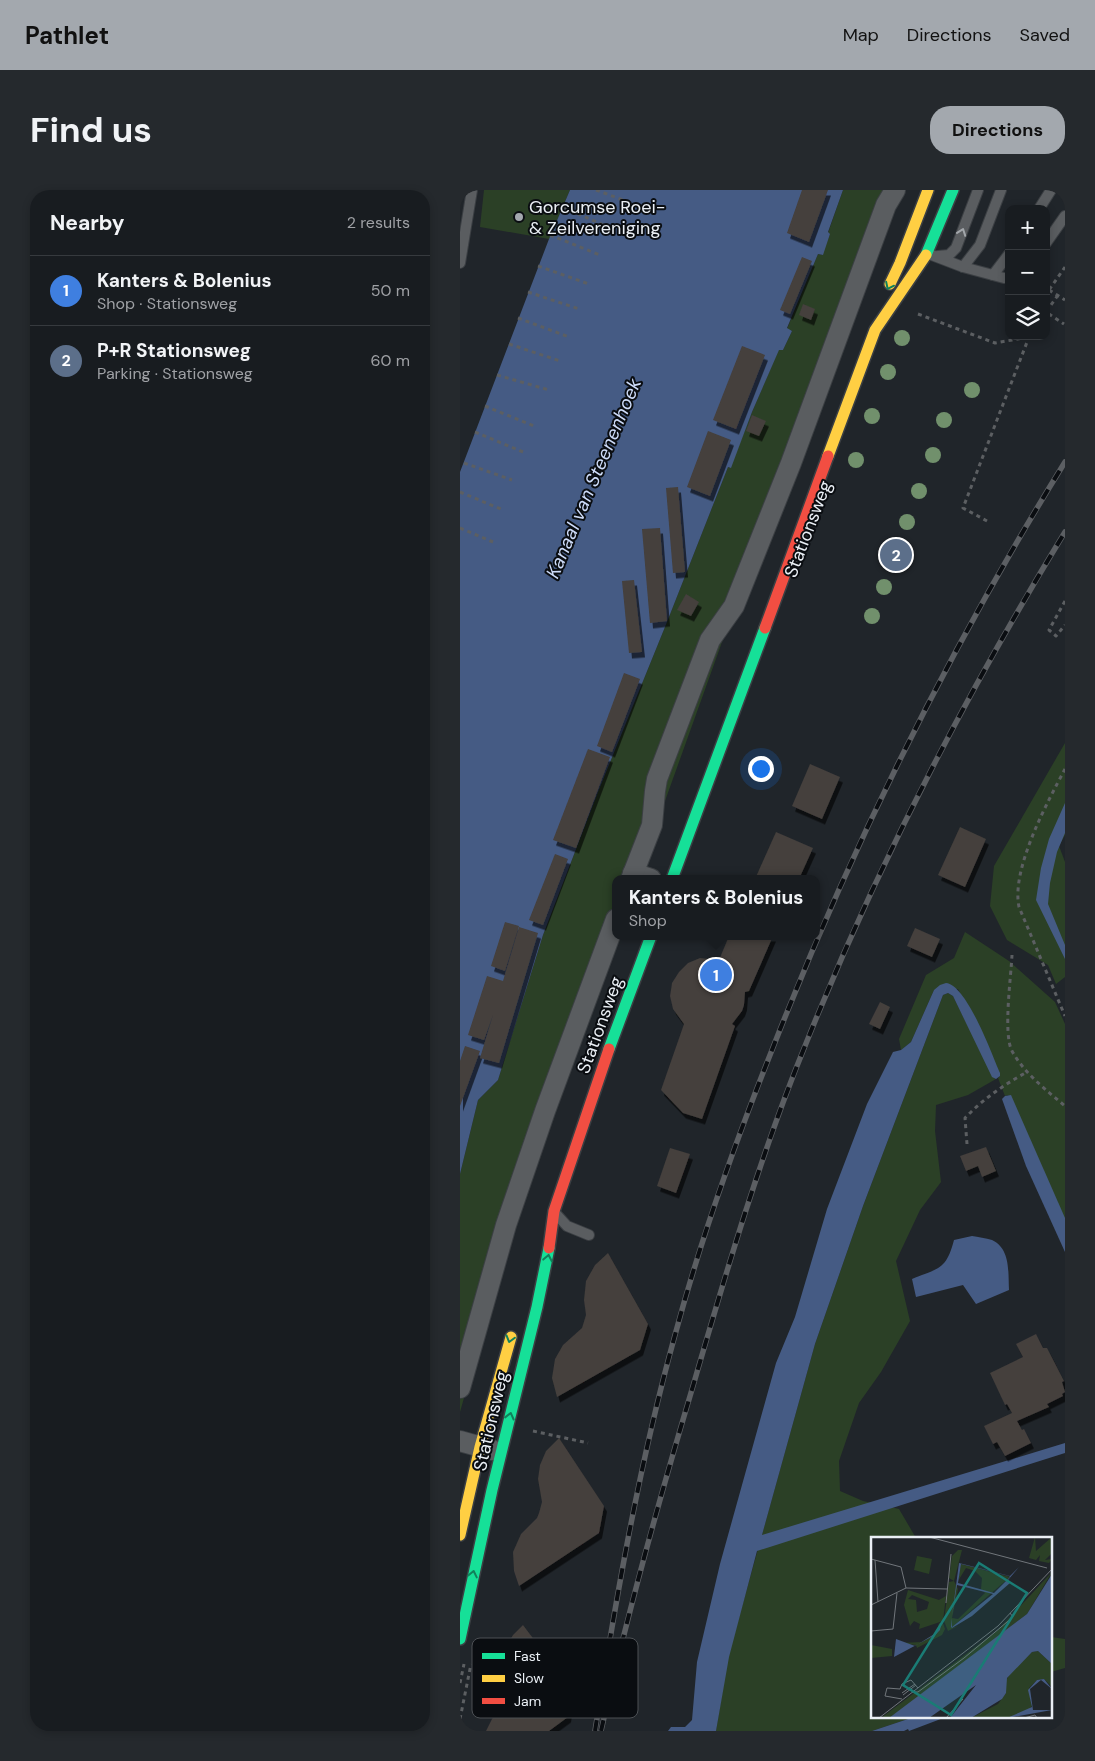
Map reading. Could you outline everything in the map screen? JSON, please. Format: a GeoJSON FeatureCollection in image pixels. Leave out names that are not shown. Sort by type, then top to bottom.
{"type":"FeatureCollection","features":[{"type":"Feature","properties":{"kind":"main road","name":"Stationsweg"},"geometry":{"type":"LineString","coordinates":[[875,330],[876,311],[883,297],[920,250],[928,190]]}},
{"type":"Feature","properties":{"kind":"main road","name":"Stationsweg"},"geometry":{"type":"LineString","coordinates":[[673,875],[875,330],[953,190]]}},
{"type":"Feature","properties":{"kind":"main road","name":"Stationsweg"},"geometry":{"type":"LineString","coordinates":[[537,1247],[543,1230],[554,1211],[609,1048],[650,940]]}},
{"type":"Feature","properties":{"kind":"main road","name":"Stationsweg"},"geometry":{"type":"LineString","coordinates":[[460,1639],[501,1453],[542,1285],[552,1235],[554,1211]]}},
{"type":"Feature","properties":{"kind":"main road","name":"Stationsweg"},"geometry":{"type":"LineString","coordinates":[[460,1534],[480,1447],[514,1324]]}},
{"type":"Feature","properties":{"kind":"street"},"geometry":{"type":"LineString","coordinates":[[639,875],[652,825],[657,779],[710,640],[734,606],[791,463],[886,205],[895,190]]}},
{"type":"Feature","properties":{"kind":"street"},"geometry":{"type":"LineString","coordinates":[[460,1388],[506,1225],[545,1111],[612,930]]}},
{"type":"Feature","properties":{"kind":"street"},"geometry":{"type":"LineString","coordinates":[[460,1441],[501,1453]]}},
{"type":"Feature","properties":{"kind":"lane"},"geometry":{"type":"LineString","coordinates":[[460,263],[472,190]]}},
{"type":"Feature","properties":{"kind":"lane"},"geometry":{"type":"LineString","coordinates":[[920,250],[949,255],[956,248],[978,190]]}},
{"type":"Feature","properties":{"kind":"lane"},"geometry":{"type":"LineString","coordinates":[[963,267],[980,245],[1001,190]]}},
{"type":"Feature","properties":{"kind":"lane"},"geometry":{"type":"LineString","coordinates":[[1042,205],[1051,190]]}},
{"type":"Feature","properties":{"kind":"lane"},"geometry":{"type":"LineString","coordinates":[[1050,237],[1065,216]]}},
{"type":"Feature","properties":{"kind":"lane"},"geometry":{"type":"LineString","coordinates":[[920,250],[963,267],[1005,277]]}},
{"type":"Feature","properties":{"kind":"lane"},"geometry":{"type":"LineString","coordinates":[[993,275],[1005,259]]}},
{"type":"Feature","properties":{"kind":"lane"},"geometry":{"type":"LineString","coordinates":[[554,1211],[567,1226],[589,1235]]}},
{"type":"Feature","properties":{"kind":"path"},"geometry":{"type":"LineString","coordinates":[[596,190],[623,200]]}},
{"type":"Feature","properties":{"kind":"path"},"geometry":{"type":"LineString","coordinates":[[563,207],[610,228]]}},
{"type":"Feature","properties":{"kind":"path"},"geometry":{"type":"LineString","coordinates":[[550,235],[600,256]]}},
{"type":"Feature","properties":{"kind":"path"},"geometry":{"type":"LineString","coordinates":[[538,266],[589,284]]}},
{"type":"Feature","properties":{"kind":"path"},"geometry":{"type":"LineString","coordinates":[[1050,289],[1065,267]]}},
{"type":"Feature","properties":{"kind":"path"},"geometry":{"type":"LineString","coordinates":[[1050,291],[1065,300]]}},
{"type":"Feature","properties":{"kind":"path"},"geometry":{"type":"LineString","coordinates":[[528,292],[579,309]]}},
{"type":"Feature","properties":{"kind":"path"},"geometry":{"type":"LineString","coordinates":[[1058,296],[1046,312],[1064,324]]}},
{"type":"Feature","properties":{"kind":"path"},"geometry":{"type":"LineString","coordinates":[[910,310],[995,343],[1012,340]]}},
{"type":"Feature","properties":{"kind":"path"},"geometry":{"type":"LineString","coordinates":[[518,318],[569,337]]}},
{"type":"Feature","properties":{"kind":"path"},"geometry":{"type":"LineString","coordinates":[[987,521],[963,508],[1028,340]]}},
{"type":"Feature","properties":{"kind":"path"},"geometry":{"type":"LineString","coordinates":[[509,344],[560,361]]}},
{"type":"Feature","properties":{"kind":"path"},"geometry":{"type":"LineString","coordinates":[[497,374],[549,390]]}},
{"type":"Feature","properties":{"kind":"path"},"geometry":{"type":"LineString","coordinates":[[485,406],[534,426]]}},
{"type":"Feature","properties":{"kind":"path"},"geometry":{"type":"LineString","coordinates":[[475,432],[523,452]]}},
{"type":"Feature","properties":{"kind":"path"},"geometry":{"type":"LineString","coordinates":[[464,463],[512,480]]}},
{"type":"Feature","properties":{"kind":"path"},"geometry":{"type":"LineString","coordinates":[[460,492],[503,510]]}},
{"type":"Feature","properties":{"kind":"path"},"geometry":{"type":"LineString","coordinates":[[460,528],[493,542]]}},
{"type":"Feature","properties":{"kind":"path"},"geometry":{"type":"LineString","coordinates":[[1065,601],[1049,630],[1056,636],[1065,625]]}},
{"type":"Feature","properties":{"kind":"path"},"geometry":{"type":"LineString","coordinates":[[1065,769],[1032,838],[1021,870],[1016,896],[1024,920],[1065,1016]]}},
{"type":"Feature","properties":{"kind":"path"},"geometry":{"type":"LineString","coordinates":[[1012,955],[1007,1034],[1011,1050],[1028,1072],[1065,1106]]}},
{"type":"Feature","properties":{"kind":"path"},"geometry":{"type":"LineString","coordinates":[[968,1144],[965,1118],[996,1091],[1028,1072]]}},
{"type":"Feature","properties":{"kind":"path"},"geometry":{"type":"LineString","coordinates":[[533,1432],[588,1443]]}},
{"type":"Feature","properties":{"kind":"green space","name":"Gorcumse Roei- & Zeilvereniging"},"geometry":{"type":"Polygon","coordinates":[[[484,190],[570,190],[549,239],[480,227],[484,190]]]}},
{"type":"Feature","properties":{"kind":"green space"},"geometry":{"type":"Polygon","coordinates":[[[843,190],[889,190],[764,525],[638,875],[612,875],[612,940],[615,940],[511,1232],[460,1412],[460,1174],[478,1100],[498,1080],[543,935],[598,792],[728,467],[730,468],[779,349],[783,350],[792,331],[787,329],[818,254],[822,255],[830,234],[828,233],[843,190]]]}},
{"type":"Feature","properties":{"kind":"green space"},"geometry":{"type":"Polygon","coordinates":[[[1065,743],[1065,835],[1059,846],[1065,862],[1065,977],[1056,984],[1048,965],[1007,940],[990,906],[994,866],[1065,743]]]}},
{"type":"Feature","properties":{"kind":"green space"},"geometry":{"type":"Polygon","coordinates":[[[965,932],[1009,961],[1055,1002],[1065,1024],[1065,1230],[1008,1095],[1005,1096],[998,1078],[1000,1076],[958,989],[934,990],[911,1042],[901,1050],[899,1039],[926,975],[954,958],[965,932]]]}},
{"type":"Feature","properties":{"kind":"green space"},"geometry":{"type":"Polygon","coordinates":[[[948,993],[953,996],[996,1079],[968,1095],[936,1105],[935,1131],[941,1182],[920,1210],[896,1261],[910,1321],[881,1372],[859,1403],[839,1461],[840,1491],[863,1501],[899,1509],[915,1537],[871,1537],[871,1718],[911,1718],[872,1731],[716,1731],[728,1657],[815,1344],[863,1206],[943,995],[948,993]]]}},
{"type":"Feature","properties":{"kind":"green space"},"geometry":{"type":"Polygon","coordinates":[[[1052,1637],[1065,1639],[1065,1668],[1052,1672],[1052,1637]]]}},
{"type":"Feature","properties":{"kind":"water","name":"Kanaal van Steenenhoek"},"geometry":{"type":"Polygon","coordinates":[[[570,190],[843,190],[828,232],[830,234],[823,255],[818,254],[787,328],[792,331],[783,350],[779,350],[752,412],[731,468],[728,467],[598,792],[543,935],[498,1080],[478,1100],[460,1174],[460,472],[549,239],[570,190]]]}},
{"type":"Feature","properties":{"kind":"water"},"geometry":{"type":"Polygon","coordinates":[[[1065,803],[1065,833],[1057,852],[1050,883],[1048,904],[1065,945],[1065,959],[1036,900],[1041,868],[1049,839],[1065,803]]]}},
{"type":"Feature","properties":{"kind":"water"},"geometry":{"type":"Polygon","coordinates":[[[946,983],[954,987],[962,995],[970,1008],[985,1037],[1000,1076],[996,1079],[992,1077],[953,996],[948,993],[943,995],[863,1206],[815,1344],[762,1535],[1065,1443],[1065,1453],[757,1551],[729,1657],[716,1731],[668,1731],[671,1727],[685,1727],[692,1720],[697,1662],[720,1564],[776,1363],[795,1317],[827,1209],[867,1104],[893,1052],[901,1050],[911,1042],[934,990],[946,983]]]}},
{"type":"Feature","properties":{"kind":"water"},"geometry":{"type":"Polygon","coordinates":[[[1011,1095],[1065,1218],[1065,1252],[1026,1166],[1002,1099],[1005,1096],[1011,1095]]]}},
{"type":"Feature","properties":{"kind":"water"},"geometry":{"type":"Polygon","coordinates":[[[972,1236],[992,1240],[1003,1249],[1007,1262],[1009,1290],[976,1304],[963,1285],[916,1297],[912,1279],[940,1267],[948,1258],[954,1240],[972,1236]]]}},
{"type":"Feature","properties":{"kind":"water"},"geometry":{"type":"Polygon","coordinates":[[[911,1718],[943,1718],[909,1731],[908,1729],[904,1731],[872,1731],[911,1718]]]}},
{"type":"Feature","properties":{"kind":"building"},"geometry":{"type":"Polygon","coordinates":[[[802,190],[828,190],[809,242],[787,233],[802,190]]]}},
{"type":"Feature","properties":{"kind":"building"},"geometry":{"type":"Polygon","coordinates":[[[802,257],[812,261],[790,314],[780,310],[802,257]]]}},
{"type":"Feature","properties":{"kind":"building"},"geometry":{"type":"Polygon","coordinates":[[[803,304],[815,309],[811,320],[799,315],[803,304]]]}},
{"type":"Feature","properties":{"kind":"building"},"geometry":{"type":"Polygon","coordinates":[[[742,346],[765,355],[736,429],[713,420],[742,346]]]}},
{"type":"Feature","properties":{"kind":"building"},"geometry":{"type":"Polygon","coordinates":[[[752,415],[766,421],[759,436],[746,431],[752,415]]]}},
{"type":"Feature","properties":{"kind":"building"},"geometry":{"type":"Polygon","coordinates":[[[708,431],[731,440],[710,496],[687,487],[708,431]]]}},
{"type":"Feature","properties":{"kind":"building"},"geometry":{"type":"Polygon","coordinates":[[[678,487],[685,572],[673,573],[666,488],[678,487]]]}},
{"type":"Feature","properties":{"kind":"building"},"geometry":{"type":"Polygon","coordinates":[[[660,528],[667,621],[650,623],[642,529],[660,528]]]}},
{"type":"Feature","properties":{"kind":"building"},"geometry":{"type":"Polygon","coordinates":[[[634,580],[642,652],[629,653],[622,581],[634,580]]]}},
{"type":"Feature","properties":{"kind":"building"},"geometry":{"type":"Polygon","coordinates":[[[686,594],[699,602],[691,616],[677,610],[686,594]]]}},
{"type":"Feature","properties":{"kind":"building"},"geometry":{"type":"Polygon","coordinates":[[[624,673],[640,679],[612,752],[597,746],[624,673]]]}},
{"type":"Feature","properties":{"kind":"building"},"geometry":{"type":"Polygon","coordinates":[[[588,749],[610,757],[576,848],[553,840],[588,749]]]}},
{"type":"Feature","properties":{"kind":"building"},"geometry":{"type":"Polygon","coordinates":[[[810,764],[840,777],[822,819],[792,806],[810,764]]]}},
{"type":"Feature","properties":{"kind":"building"},"geometry":{"type":"Polygon","coordinates":[[[960,827],[986,839],[965,887],[938,875],[960,827]]]}},
{"type":"Feature","properties":{"kind":"building"},"geometry":{"type":"Polygon","coordinates":[[[776,832],[813,848],[801,875],[757,875],[776,832]]]}},
{"type":"Feature","properties":{"kind":"building"},"geometry":{"type":"Polygon","coordinates":[[[555,854],[568,859],[543,925],[529,920],[555,854]]]}},
{"type":"Feature","properties":{"kind":"building"},"geometry":{"type":"Polygon","coordinates":[[[505,922],[519,926],[505,971],[491,966],[505,922]]]}},
{"type":"Feature","properties":{"kind":"building"},"geometry":{"type":"Polygon","coordinates":[[[519,927],[538,933],[499,1063],[480,1058],[493,1015],[484,1040],[468,1035],[487,976],[503,981],[519,927]]]}},
{"type":"Feature","properties":{"kind":"building"},"geometry":{"type":"Polygon","coordinates":[[[915,928],[940,939],[932,957],[907,946],[915,928]]]}},
{"type":"Feature","properties":{"kind":"building"},"geometry":{"type":"Polygon","coordinates":[[[727,940],[771,940],[749,991],[745,992],[742,1011],[732,1024],[735,1026],[702,1119],[683,1113],[661,1090],[684,1024],[673,1009],[670,996],[672,983],[688,963],[700,958],[719,960],[727,940]]]}},
{"type":"Feature","properties":{"kind":"building"},"geometry":{"type":"Polygon","coordinates":[[[880,1002],[890,1007],[880,1029],[869,1024],[880,1002]]]}},
{"type":"Feature","properties":{"kind":"building"},"geometry":{"type":"Polygon","coordinates":[[[465,1046],[480,1051],[460,1106],[460,1061],[465,1046]]]}},
{"type":"Feature","properties":{"kind":"building"},"geometry":{"type":"Polygon","coordinates":[[[986,1147],[996,1171],[982,1177],[978,1166],[966,1171],[960,1156],[986,1147]]]}},
{"type":"Feature","properties":{"kind":"building"},"geometry":{"type":"Polygon","coordinates":[[[670,1148],[690,1154],[676,1193],[657,1186],[670,1148]]]}},
{"type":"Feature","properties":{"kind":"building"},"geometry":{"type":"Polygon","coordinates":[[[608,1253],[648,1324],[640,1350],[557,1397],[552,1378],[555,1359],[563,1345],[582,1328],[586,1315],[584,1300],[586,1281],[595,1265],[608,1253]]]}},
{"type":"Feature","properties":{"kind":"building"},"geometry":{"type":"Polygon","coordinates":[[[1036,1334],[1043,1348],[1047,1348],[1064,1381],[1062,1382],[1065,1392],[1062,1394],[1063,1396],[1047,1404],[1049,1407],[1017,1421],[1022,1430],[1024,1429],[1031,1443],[1005,1456],[997,1442],[993,1444],[984,1426],[1012,1413],[1007,1404],[1005,1405],[990,1373],[1023,1357],[1016,1344],[1036,1334]]]}},
{"type":"Feature","properties":{"kind":"building"},"geometry":{"type":"Polygon","coordinates":[[[559,1438],[604,1506],[599,1533],[519,1586],[514,1571],[513,1552],[521,1534],[537,1518],[542,1502],[538,1479],[540,1465],[546,1451],[559,1438]]]}},
{"type":"Feature","properties":{"kind":"building"},"geometry":{"type":"Polygon","coordinates":[[[523,1625],[533,1638],[511,1638],[523,1625]]]}},
{"type":"Feature","properties":{"kind":"building"},"geometry":{"type":"Polygon","coordinates":[[[567,1718],[549,1731],[486,1731],[492,1719],[567,1718]]]}},
{"type":"Feature","properties":{"kind":"railway"},"geometry":{"type":"LineString","coordinates":[[820,934],[905,749],[982,604],[1065,462]]}},
{"type":"Feature","properties":{"kind":"railway"},"geometry":{"type":"LineString","coordinates":[[624,1638],[680,1429],[719,1298],[760,1169],[790,1083],[834,975],[894,845],[993,655],[1065,532]]}},
{"type":"Feature","properties":{"kind":"railway"},"geometry":{"type":"LineString","coordinates":[[610,1638],[639,1482],[662,1384],[685,1299],[719,1191],[745,1120],[817,940]]}},
{"type":"Feature","properties":{"kind":"railway"},"geometry":{"type":"LineString","coordinates":[[595,1731],[597,1718]]}},
{"type":"Feature","properties":{"kind":"railway"},"geometry":{"type":"LineString","coordinates":[[601,1731],[604,1718]]}},
{"type":"Feature","properties":{"kind":"traffic: fast"},"geometry":{"type":"LineString","coordinates":[[926,255],[953,190]]}},
{"type":"Feature","properties":{"kind":"traffic: fast"},"geometry":{"type":"LineString","coordinates":[[673,875],[765,628]]}},
{"type":"Feature","properties":{"kind":"traffic: fast"},"geometry":{"type":"LineString","coordinates":[[609,1049],[650,940]]}},
{"type":"Feature","properties":{"kind":"traffic: fast"},"geometry":{"type":"LineString","coordinates":[[460,1639],[492,1490],[537,1307],[549,1248]]}},
{"type":"Feature","properties":{"kind":"traffic: slow"},"geometry":{"type":"LineString","coordinates":[[890,284],[928,190]]}},
{"type":"Feature","properties":{"kind":"traffic: slow"},"geometry":{"type":"LineString","coordinates":[[828,456],[875,330],[926,255]]}},
{"type":"Feature","properties":{"kind":"traffic: slow"},"geometry":{"type":"LineString","coordinates":[[460,1535],[480,1447],[511,1337]]}},
{"type":"Feature","properties":{"kind":"traffic: jam"},"geometry":{"type":"LineString","coordinates":[[765,628],[828,456]]}},
{"type":"Feature","properties":{"kind":"traffic: jam"},"geometry":{"type":"LineString","coordinates":[[549,1248],[554,1211],[609,1049]]}},
{"type":"Feature","properties":{"kind":"place","name":"Gorcumse Roei- & Zeilvereniging"},"geometry":{"type":"Point","coordinates":[519,217]}},
{"type":"Feature","properties":{"kind":"place","name":"P+R Stationsweg"},"geometry":{"type":"Point","coordinates":[896,555]}},
{"type":"Feature","properties":{"kind":"place","name":"Kanters & Bolenius"},"geometry":{"type":"Point","coordinates":[716,975]}}]}
